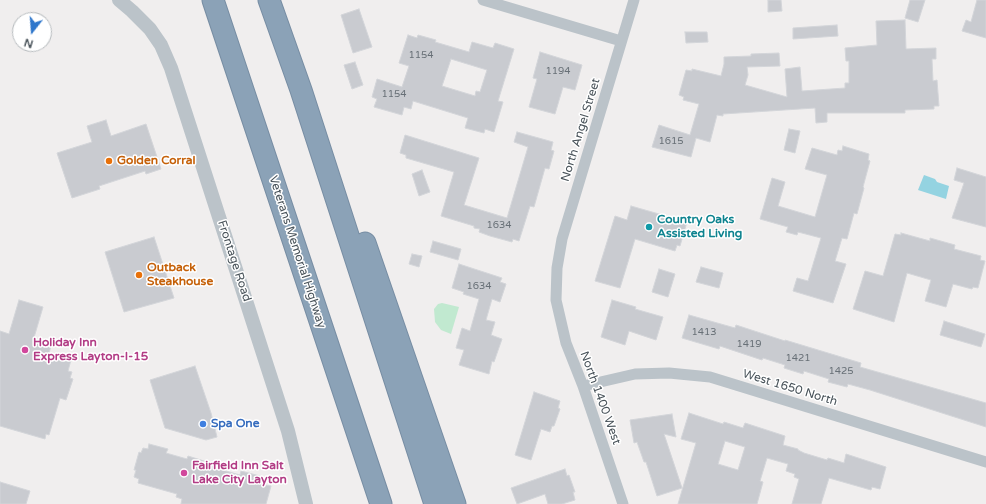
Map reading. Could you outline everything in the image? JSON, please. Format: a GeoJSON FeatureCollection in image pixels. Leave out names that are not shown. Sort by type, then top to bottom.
{"type":"FeatureCollection","features":[{"type":"Feature","properties":{"kind":"highway","name":"Veterans Memorial Highway"},"geometry":{"type":"LineString","coordinates":[[213,0],[381,504]]}},
{"type":"Feature","properties":{"kind":"highway"},"geometry":{"type":"LineString","coordinates":[[269,0],[301,90],[435,504]]}},
{"type":"Feature","properties":{"kind":"highway"},"geometry":{"type":"LineString","coordinates":[[301,90],[327,131],[455,504]]}},
{"type":"Feature","properties":{"kind":"highway"},"geometry":{"type":"LineString","coordinates":[[368,464],[371,504]]}},
{"type":"Feature","properties":{"kind":"street","name":"Frontage Road"},"geometry":{"type":"LineString","coordinates":[[119,0],[146,24],[158,41],[165,53],[178,88],[288,431],[306,504]]}},
{"type":"Feature","properties":{"kind":"street"},"geometry":{"type":"LineString","coordinates":[[483,0],[621,41]]}},
{"type":"Feature","properties":{"kind":"street","name":"North Angel Street"},"geometry":{"type":"LineString","coordinates":[[556,300],[557,268],[562,239],[634,0]]}},
{"type":"Feature","properties":{"kind":"street","name":"North 1400 West"},"geometry":{"type":"LineString","coordinates":[[556,300],[566,343],[583,386],[623,504]]}},
{"type":"Feature","properties":{"kind":"street","name":"West 1650 North"},"geometry":{"type":"LineString","coordinates":[[583,386],[635,374],[669,373],[710,377],[986,462]]}},
{"type":"Feature","properties":{"kind":"green space"},"geometry":{"type":"Polygon","coordinates":[[[442,303],[459,307],[451,334],[441,330],[435,322],[434,309],[438,304],[442,303]]]}},
{"type":"Feature","properties":{"kind":"water"},"geometry":{"type":"Polygon","coordinates":[[[924,175],[949,186],[946,199],[918,190],[924,175]]]}},
{"type":"Feature","properties":{"kind":"building"},"geometry":{"type":"Polygon","coordinates":[[[768,0],[781,0],[782,11],[768,12],[768,0]]]}},
{"type":"Feature","properties":{"kind":"building"},"geometry":{"type":"Polygon","coordinates":[[[910,0],[925,0],[918,22],[905,18],[910,0]]]}},
{"type":"Feature","properties":{"kind":"building"},"geometry":{"type":"Polygon","coordinates":[[[977,0],[986,0],[986,38],[962,31],[966,20],[971,22],[977,0]]]}},
{"type":"Feature","properties":{"kind":"building"},"geometry":{"type":"Polygon","coordinates":[[[359,9],[372,47],[353,53],[341,15],[359,9]]]}},
{"type":"Feature","properties":{"kind":"building"},"geometry":{"type":"Polygon","coordinates":[[[905,20],[906,49],[936,48],[936,59],[932,59],[933,81],[937,80],[939,106],[934,106],[934,109],[905,110],[905,113],[827,113],[827,122],[816,123],[815,108],[723,114],[723,116],[717,115],[710,142],[696,138],[691,157],[652,147],[659,125],[690,135],[699,104],[683,100],[684,97],[679,95],[686,70],[692,71],[692,69],[721,76],[724,57],[779,53],[780,66],[747,67],[748,75],[745,85],[787,97],[785,69],[800,67],[802,91],[845,88],[845,83],[849,83],[849,61],[846,61],[845,48],[877,45],[876,21],[905,20]]]}},
{"type":"Feature","properties":{"kind":"building"},"geometry":{"type":"Polygon","coordinates":[[[837,25],[838,36],[793,39],[793,28],[837,25]]]}},
{"type":"Feature","properties":{"kind":"building"},"geometry":{"type":"Polygon","coordinates":[[[685,32],[707,32],[708,42],[686,43],[685,32]]]}},
{"type":"Feature","properties":{"kind":"building"},"geometry":{"type":"Polygon","coordinates":[[[408,35],[417,38],[418,35],[436,40],[435,42],[469,52],[472,42],[493,48],[495,43],[514,49],[498,101],[503,102],[494,132],[485,129],[484,133],[465,128],[468,118],[413,101],[411,109],[404,107],[402,115],[374,107],[377,99],[372,97],[377,79],[402,87],[409,66],[399,63],[408,35]],[[451,59],[442,86],[475,96],[476,91],[480,92],[487,70],[451,59]]]}},
{"type":"Feature","properties":{"kind":"building"},"geometry":{"type":"Polygon","coordinates":[[[540,52],[582,65],[575,90],[563,87],[555,114],[529,107],[537,79],[533,78],[540,52]]]}},
{"type":"Feature","properties":{"kind":"building"},"geometry":{"type":"Polygon","coordinates":[[[355,62],[363,85],[352,89],[344,65],[355,62]]]}},
{"type":"Feature","properties":{"kind":"building","name":"Golden Corral"},"geometry":{"type":"Polygon","coordinates":[[[106,120],[111,136],[146,124],[161,169],[146,174],[145,171],[99,186],[100,189],[72,198],[57,153],[92,142],[87,126],[106,120]]]}},
{"type":"Feature","properties":{"kind":"building"},"geometry":{"type":"Polygon","coordinates":[[[789,129],[800,131],[795,153],[784,150],[789,129]]]}},
{"type":"Feature","properties":{"kind":"building"},"geometry":{"type":"Polygon","coordinates":[[[517,132],[553,142],[551,150],[554,151],[549,169],[545,168],[534,207],[530,206],[519,241],[513,239],[512,242],[490,236],[479,232],[480,229],[474,228],[474,226],[441,216],[454,172],[406,158],[406,155],[400,153],[405,135],[479,158],[464,205],[507,218],[528,147],[514,142],[517,132]]]}},
{"type":"Feature","properties":{"kind":"building"},"geometry":{"type":"Polygon","coordinates":[[[843,146],[869,154],[868,160],[870,161],[857,214],[854,213],[847,239],[842,238],[835,261],[846,264],[833,303],[793,291],[797,278],[808,281],[821,238],[798,232],[797,235],[786,232],[788,227],[760,219],[772,178],[785,182],[778,206],[815,217],[827,175],[805,169],[812,148],[837,155],[838,150],[842,151],[843,146]]]}},
{"type":"Feature","properties":{"kind":"building"},"geometry":{"type":"Polygon","coordinates":[[[957,168],[986,177],[986,227],[952,218],[964,183],[954,180],[957,168]]]}},
{"type":"Feature","properties":{"kind":"building"},"geometry":{"type":"Polygon","coordinates":[[[422,170],[430,192],[419,196],[412,174],[422,170]]]}},
{"type":"Feature","properties":{"kind":"building"},"geometry":{"type":"Polygon","coordinates":[[[631,206],[687,222],[680,246],[677,245],[675,251],[635,239],[620,288],[595,281],[615,216],[627,220],[631,206]]]}},
{"type":"Feature","properties":{"kind":"building"},"geometry":{"type":"Polygon","coordinates":[[[901,233],[930,241],[930,238],[955,245],[954,249],[981,256],[980,260],[985,261],[978,288],[973,287],[972,289],[953,284],[946,307],[925,301],[931,280],[907,273],[894,322],[853,309],[865,271],[883,276],[895,234],[901,235],[901,233]]]}},
{"type":"Feature","properties":{"kind":"building","name":"Outback Steakhouse"},"geometry":{"type":"Polygon","coordinates":[[[154,237],[174,298],[124,312],[105,252],[154,237]]]}},
{"type":"Feature","properties":{"kind":"building"},"geometry":{"type":"Polygon","coordinates":[[[433,241],[461,249],[458,260],[430,252],[433,241]]]}},
{"type":"Feature","properties":{"kind":"building"},"geometry":{"type":"Polygon","coordinates":[[[412,254],[422,256],[419,267],[409,264],[412,254]]]}},
{"type":"Feature","properties":{"kind":"building"},"geometry":{"type":"Polygon","coordinates":[[[459,264],[502,278],[500,282],[506,284],[500,302],[492,299],[486,320],[495,322],[491,335],[502,339],[494,362],[492,361],[489,374],[459,365],[464,350],[456,348],[462,328],[470,331],[479,299],[463,294],[464,292],[452,288],[459,264]]]}},
{"type":"Feature","properties":{"kind":"building"},"geometry":{"type":"Polygon","coordinates":[[[701,267],[723,273],[719,288],[696,282],[701,267]]]}},
{"type":"Feature","properties":{"kind":"building"},"geometry":{"type":"Polygon","coordinates":[[[659,269],[675,274],[668,297],[652,292],[659,269]]]}},
{"type":"Feature","properties":{"kind":"building","name":"Holiday Inn Express Layton-I-15"},"geometry":{"type":"Polygon","coordinates":[[[19,300],[43,307],[33,341],[51,346],[49,353],[71,360],[68,371],[72,372],[70,378],[73,379],[66,400],[60,398],[49,435],[46,434],[45,439],[0,426],[0,331],[9,334],[19,300]]]}},
{"type":"Feature","properties":{"kind":"building"},"geometry":{"type":"Polygon","coordinates":[[[612,300],[636,307],[635,309],[663,317],[656,340],[629,331],[625,345],[601,337],[612,300]]]}},
{"type":"Feature","properties":{"kind":"building"},"geometry":{"type":"Polygon","coordinates":[[[689,315],[735,328],[736,325],[861,363],[860,367],[986,403],[986,427],[870,390],[848,384],[847,387],[828,382],[829,379],[804,371],[803,374],[784,368],[785,365],[763,358],[762,360],[720,346],[719,349],[682,338],[689,315]]]}},
{"type":"Feature","properties":{"kind":"building"},"geometry":{"type":"Polygon","coordinates":[[[944,321],[985,334],[981,347],[940,335],[944,321]]]}},
{"type":"Feature","properties":{"kind":"building"},"geometry":{"type":"Polygon","coordinates":[[[195,366],[211,413],[217,437],[206,440],[165,428],[150,380],[195,366]]]}},
{"type":"Feature","properties":{"kind":"building"},"geometry":{"type":"Polygon","coordinates":[[[534,392],[560,401],[558,408],[560,409],[554,426],[552,426],[550,432],[541,429],[531,460],[515,455],[534,392]]]}},
{"type":"Feature","properties":{"kind":"building"},"geometry":{"type":"Polygon","coordinates":[[[689,413],[723,424],[724,422],[743,428],[745,423],[785,436],[783,445],[827,460],[828,458],[844,463],[846,454],[886,467],[880,489],[872,487],[871,490],[829,478],[821,504],[792,504],[799,479],[794,477],[795,474],[786,471],[788,464],[767,458],[760,481],[763,482],[757,504],[678,504],[696,443],[681,439],[689,413]],[[725,441],[718,464],[738,470],[745,447],[725,441]]]}},
{"type":"Feature","properties":{"kind":"building"},"geometry":{"type":"Polygon","coordinates":[[[672,414],[676,437],[664,434],[682,488],[657,496],[646,462],[644,462],[637,442],[634,443],[630,420],[672,414]]]}},
{"type":"Feature","properties":{"kind":"building","name":"Fairfield Inn Salt Lake City Layton"},"geometry":{"type":"Polygon","coordinates":[[[149,444],[168,449],[166,453],[187,459],[188,456],[220,466],[219,469],[240,475],[241,471],[260,476],[258,481],[266,483],[265,485],[271,486],[266,504],[181,504],[182,499],[176,497],[177,494],[138,483],[139,479],[134,477],[136,470],[134,470],[139,452],[141,453],[143,448],[148,449],[149,444]]]}},
{"type":"Feature","properties":{"kind":"building"},"geometry":{"type":"Polygon","coordinates":[[[565,469],[567,476],[569,475],[575,492],[573,492],[575,500],[562,504],[548,504],[545,494],[517,504],[511,488],[565,469]]]}},
{"type":"Feature","properties":{"kind":"building"},"geometry":{"type":"Polygon","coordinates":[[[0,482],[30,491],[26,504],[0,504],[0,482]]]}},
{"type":"Feature","properties":{"kind":"place","name":"Golden Corral"},"geometry":{"type":"Point","coordinates":[109,161]}},
{"type":"Feature","properties":{"kind":"place","name":"Country Oaks Assisted Living"},"geometry":{"type":"Point","coordinates":[649,227]}},
{"type":"Feature","properties":{"kind":"place","name":"Outback Steakhouse"},"geometry":{"type":"Point","coordinates":[139,275]}},
{"type":"Feature","properties":{"kind":"place","name":"Holiday Inn Express Layton-I-15"},"geometry":{"type":"Point","coordinates":[25,350]}},
{"type":"Feature","properties":{"kind":"place","name":"Spa One"},"geometry":{"type":"Point","coordinates":[203,424]}},
{"type":"Feature","properties":{"kind":"place","name":"Fairfield Inn Salt Lake City Layton"},"geometry":{"type":"Point","coordinates":[184,473]}}]}
